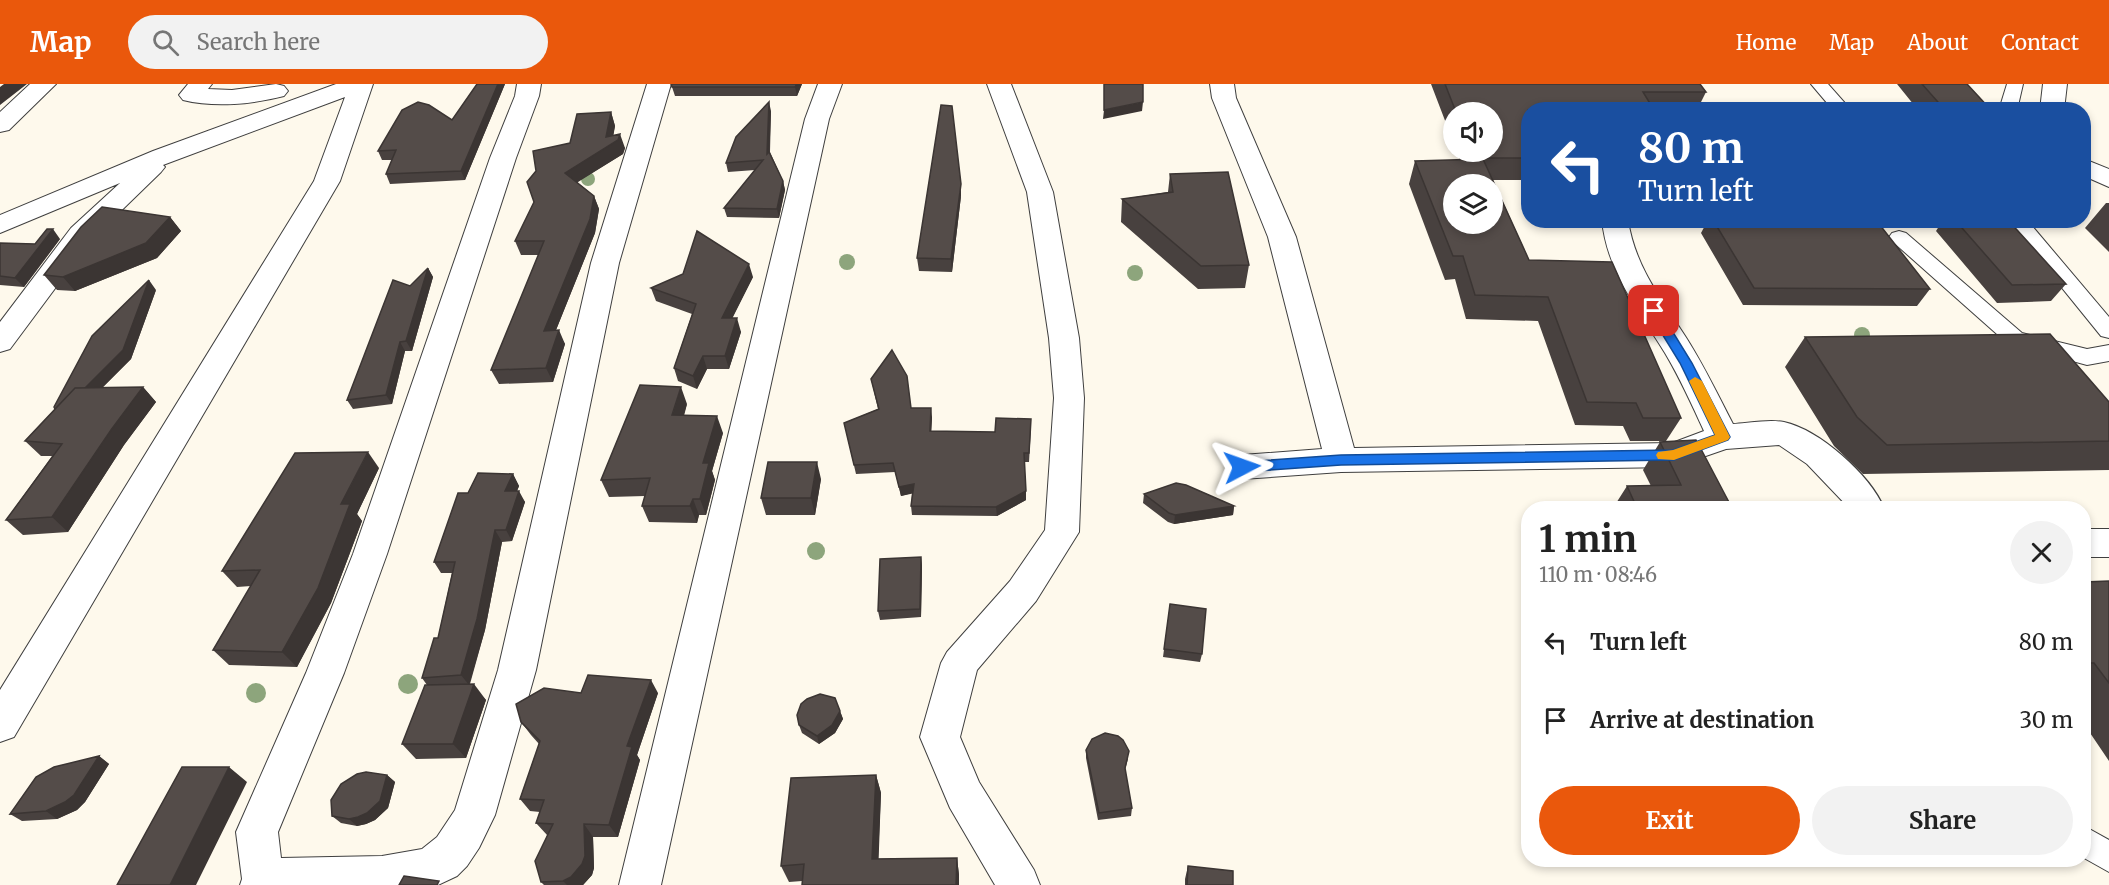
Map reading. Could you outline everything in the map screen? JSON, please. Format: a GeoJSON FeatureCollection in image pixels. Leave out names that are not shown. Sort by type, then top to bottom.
{"type":"FeatureCollection","features":[{"type":"Feature","properties":{"kind":"street"},"geometry":{"type":"LineString","coordinates":[[0,125],[44,84]]}},
{"type":"Feature","properties":{"kind":"street"},"geometry":{"type":"LineString","coordinates":[[200,84],[191,95],[232,97],[282,88]]}},
{"type":"Feature","properties":{"kind":"street"},"geometry":{"type":"LineString","coordinates":[[0,225],[162,156],[360,84]]}},
{"type":"Feature","properties":{"kind":"street"},"geometry":{"type":"LineString","coordinates":[[0,726],[327,181],[360,84]]}},
{"type":"Feature","properties":{"kind":"street"},"geometry":{"type":"LineString","coordinates":[[529,84],[527,96],[503,158],[370,554],[325,673],[257,832],[262,882],[413,874],[441,861],[464,837],[474,815],[517,670],[605,263],[659,84]]}},
{"type":"Feature","properties":{"kind":"street"},"geometry":{"type":"LineString","coordinates":[[640,885],[818,119],[830,84]]}},
{"type":"Feature","properties":{"kind":"street"},"geometry":{"type":"LineString","coordinates":[[999,84],[1040,192],[1064,338],[1069,398],[1062,532],[1023,591],[960,663],[940,737],[964,795],[1018,885]]}},
{"type":"Feature","properties":{"kind":"street"},"geometry":{"type":"LineString","coordinates":[[1222,84],[1224,98],[1282,237],[1341,460]]}},
{"type":"Feature","properties":{"kind":"street"},"geometry":{"type":"LineString","coordinates":[[2053,102],[2055,84]]}},
{"type":"Feature","properties":{"kind":"street"},"geometry":{"type":"LineString","coordinates":[[244,128],[282,88]]}},
{"type":"Feature","properties":{"kind":"street"},"geometry":{"type":"LineString","coordinates":[[0,342],[27,310],[55,265],[83,232],[129,191],[162,156]]}},
{"type":"Feature","properties":{"kind":"street"},"geometry":{"type":"LineString","coordinates":[[2091,170],[2109,179]]}},
{"type":"Feature","properties":{"kind":"street"},"geometry":{"type":"LineString","coordinates":[[1616,228],[1622,259],[1686,363],[1723,437]]}},
{"type":"Feature","properties":{"kind":"street"},"geometry":{"type":"LineString","coordinates":[[1242,467],[1341,460],[1674,455],[1723,437],[1783,434],[1814,452],[1852,487],[1862,501]]}},
{"type":"Feature","properties":{"kind":"street"},"geometry":{"type":"LineString","coordinates":[[2091,543],[2109,543]]}},
{"type":"Feature","properties":{"kind":"lane"},"geometry":{"type":"LineString","coordinates":[[1819,84],[1836,102]]}},
{"type":"Feature","properties":{"kind":"lane"},"geometry":{"type":"LineString","coordinates":[[2010,102],[2015,84]]}},
{"type":"Feature","properties":{"kind":"lane"},"geometry":{"type":"LineString","coordinates":[[2023,228],[2109,331]]}},
{"type":"Feature","properties":{"kind":"lane"},"geometry":{"type":"LineString","coordinates":[[1899,237],[2015,338],[2087,357],[2109,353]]}},
{"type":"Feature","properties":{"kind":"lane"},"geometry":{"type":"LineString","coordinates":[[2091,845],[2109,857]]}},
{"type":"Feature","properties":{"kind":"building"},"geometry":{"type":"Polygon","coordinates":[[[477,84],[498,84],[461,171],[386,174],[396,150],[378,151],[402,110],[418,102],[429,105],[452,120],[477,84]]]}},
{"type":"Feature","properties":{"kind":"building"},"geometry":{"type":"Polygon","coordinates":[[[671,84],[797,84],[795,87],[672,87],[671,84]]]}},
{"type":"Feature","properties":{"kind":"building"},"geometry":{"type":"Polygon","coordinates":[[[1104,84],[1143,84],[1143,102],[1104,110],[1104,84]]]}},
{"type":"Feature","properties":{"kind":"building"},"geometry":{"type":"Polygon","coordinates":[[[1445,84],[1700,84],[1706,92],[1643,92],[1649,102],[1521,102],[1521,158],[1503,158],[1503,102],[1452,102],[1445,84]]]}},
{"type":"Feature","properties":{"kind":"building"},"geometry":{"type":"Polygon","coordinates":[[[1922,84],[1967,84],[1984,102],[1938,102],[1922,84]]]}},
{"type":"Feature","properties":{"kind":"building"},"geometry":{"type":"Polygon","coordinates":[[[769,102],[767,154],[769,152],[783,181],[777,209],[724,208],[763,160],[726,163],[736,137],[769,102]]]}},
{"type":"Feature","properties":{"kind":"building"},"geometry":{"type":"Polygon","coordinates":[[[941,105],[952,106],[961,184],[951,259],[917,258],[941,105]]]}},
{"type":"Feature","properties":{"kind":"building"},"geometry":{"type":"Polygon","coordinates":[[[611,112],[606,137],[620,134],[618,140],[565,173],[594,196],[590,219],[544,331],[559,330],[546,368],[491,370],[544,241],[515,241],[534,202],[527,182],[536,171],[533,151],[570,143],[577,114],[611,112]]]}},
{"type":"Feature","properties":{"kind":"building"},"geometry":{"type":"Polygon","coordinates":[[[1415,161],[1484,162],[1490,174],[1443,174],[1443,231],[1415,161]]]}},
{"type":"Feature","properties":{"kind":"building"},"geometry":{"type":"Polygon","coordinates":[[[1228,172],[1249,265],[1201,266],[1122,199],[1173,192],[1170,174],[1228,172]]]}},
{"type":"Feature","properties":{"kind":"building"},"geometry":{"type":"Polygon","coordinates":[[[1503,203],[1529,260],[1612,262],[1681,418],[1643,418],[1636,403],[1587,402],[1548,297],[1475,295],[1463,256],[1453,256],[1444,234],[1503,234],[1503,203]]]}},
{"type":"Feature","properties":{"kind":"building"},"geometry":{"type":"Polygon","coordinates":[[[102,207],[170,217],[146,243],[63,277],[44,275],[81,227],[102,207]]]}},
{"type":"Feature","properties":{"kind":"building"},"geometry":{"type":"Polygon","coordinates":[[[1718,228],[1882,228],[1930,289],[1754,288],[1718,228]]]}},
{"type":"Feature","properties":{"kind":"building"},"geometry":{"type":"Polygon","coordinates":[[[1962,228],[2015,228],[2066,284],[2012,285],[1962,228]]]}},
{"type":"Feature","properties":{"kind":"building"},"geometry":{"type":"Polygon","coordinates":[[[47,229],[53,229],[15,278],[0,276],[0,243],[35,244],[47,229]]]}},
{"type":"Feature","properties":{"kind":"building"},"geometry":{"type":"Polygon","coordinates":[[[697,231],[749,264],[722,318],[737,318],[725,356],[703,356],[693,376],[674,368],[696,304],[651,288],[683,274],[697,231]]]}},
{"type":"Feature","properties":{"kind":"building"},"geometry":{"type":"Polygon","coordinates":[[[428,268],[406,341],[400,342],[386,395],[347,400],[393,280],[410,286],[428,268]]]}},
{"type":"Feature","properties":{"kind":"building"},"geometry":{"type":"Polygon","coordinates":[[[149,280],[123,350],[85,388],[75,388],[55,409],[92,336],[149,280]]]}},
{"type":"Feature","properties":{"kind":"building"},"geometry":{"type":"Polygon","coordinates":[[[2050,334],[2109,402],[2109,441],[1887,445],[1857,417],[1805,337],[2050,334]]]}},
{"type":"Feature","properties":{"kind":"building"},"geometry":{"type":"Polygon","coordinates":[[[892,350],[907,376],[911,408],[931,408],[930,431],[995,432],[996,418],[1031,419],[1029,453],[1024,453],[1026,491],[996,507],[911,506],[914,484],[899,487],[893,463],[854,465],[844,423],[879,409],[871,379],[892,350]]]}},
{"type":"Feature","properties":{"kind":"building"},"geometry":{"type":"Polygon","coordinates":[[[640,385],[681,387],[672,415],[717,416],[703,463],[709,463],[700,499],[693,499],[690,506],[642,506],[650,478],[601,480],[640,385]]]}},
{"type":"Feature","properties":{"kind":"building"},"geometry":{"type":"Polygon","coordinates":[[[143,387],[52,517],[6,520],[62,444],[25,441],[75,388],[143,387]]]}},
{"type":"Feature","properties":{"kind":"building"},"geometry":{"type":"Polygon","coordinates":[[[1696,440],[1728,501],[1634,501],[1627,486],[1681,485],[1660,442],[1696,440]]]}},
{"type":"Feature","properties":{"kind":"building"},"geometry":{"type":"Polygon","coordinates":[[[368,452],[341,504],[350,504],[318,588],[282,652],[213,650],[260,570],[222,571],[295,453],[368,452]]]}},
{"type":"Feature","properties":{"kind":"building"},"geometry":{"type":"Polygon","coordinates":[[[768,462],[817,462],[811,498],[761,498],[768,462]]]}},
{"type":"Feature","properties":{"kind":"building"},"geometry":{"type":"Polygon","coordinates":[[[478,473],[513,474],[505,491],[519,491],[506,530],[495,530],[477,619],[461,675],[422,678],[434,638],[438,638],[455,562],[434,562],[458,493],[468,493],[478,473]]]}},
{"type":"Feature","properties":{"kind":"building"},"geometry":{"type":"Polygon","coordinates":[[[1176,483],[1186,485],[1234,506],[1175,515],[1144,494],[1176,483]]]}},
{"type":"Feature","properties":{"kind":"building"},"geometry":{"type":"Polygon","coordinates":[[[921,557],[920,609],[878,611],[880,559],[921,557]]]}},
{"type":"Feature","properties":{"kind":"building"},"geometry":{"type":"Polygon","coordinates":[[[2109,581],[2109,683],[2094,663],[2091,663],[2091,582],[2109,581]]]}},
{"type":"Feature","properties":{"kind":"building"},"geometry":{"type":"Polygon","coordinates":[[[1170,604],[1206,609],[1202,654],[1164,649],[1170,604]]]}},
{"type":"Feature","properties":{"kind":"building"},"geometry":{"type":"Polygon","coordinates":[[[588,675],[651,680],[627,746],[632,747],[609,825],[584,824],[585,856],[582,864],[571,877],[563,881],[541,882],[535,861],[553,824],[536,823],[544,800],[520,799],[540,741],[521,722],[516,704],[544,688],[581,693],[588,675]]]}},
{"type":"Feature","properties":{"kind":"building"},"geometry":{"type":"Polygon","coordinates":[[[474,684],[453,744],[402,744],[425,685],[474,684]]]}},
{"type":"Feature","properties":{"kind":"building"},"geometry":{"type":"Polygon","coordinates":[[[820,694],[835,698],[840,711],[832,725],[817,736],[799,725],[797,715],[801,704],[820,694]]]}},
{"type":"Feature","properties":{"kind":"building"},"geometry":{"type":"Polygon","coordinates":[[[1105,733],[1118,736],[1129,751],[1125,768],[1132,808],[1099,813],[1086,750],[1092,739],[1105,733]]]}},
{"type":"Feature","properties":{"kind":"building"},"geometry":{"type":"Polygon","coordinates":[[[99,756],[74,795],[65,802],[46,811],[10,814],[36,777],[54,767],[99,756]]]}},
{"type":"Feature","properties":{"kind":"building"},"geometry":{"type":"Polygon","coordinates":[[[182,767],[229,767],[170,885],[117,885],[182,767]]]}},
{"type":"Feature","properties":{"kind":"building"},"geometry":{"type":"Polygon","coordinates":[[[366,772],[387,775],[380,801],[367,813],[358,817],[349,819],[332,816],[331,800],[341,784],[357,774],[366,772]]]}},
{"type":"Feature","properties":{"kind":"building"},"geometry":{"type":"Polygon","coordinates":[[[876,775],[872,859],[957,858],[956,885],[802,885],[804,864],[781,866],[791,778],[876,775]]]}},
{"type":"Feature","properties":{"kind":"building"},"geometry":{"type":"Polygon","coordinates":[[[1188,866],[1233,871],[1233,885],[1187,885],[1188,866]]]}},
{"type":"Feature","properties":{"kind":"building"},"geometry":{"type":"Polygon","coordinates":[[[404,876],[439,881],[437,885],[399,885],[404,876]]]}},
{"type":"Feature","properties":{"kind":"slow traffic"},"geometry":{"type":"LineString","coordinates":[[1663,455],[1674,455],[1723,437],[1695,381]]}},
{"type":"Feature","properties":{"kind":"route"},"geometry":{"type":"LineString","coordinates":[[1242,467],[1341,460],[1674,455],[1723,437],[1686,363],[1654,311]]}}]}
